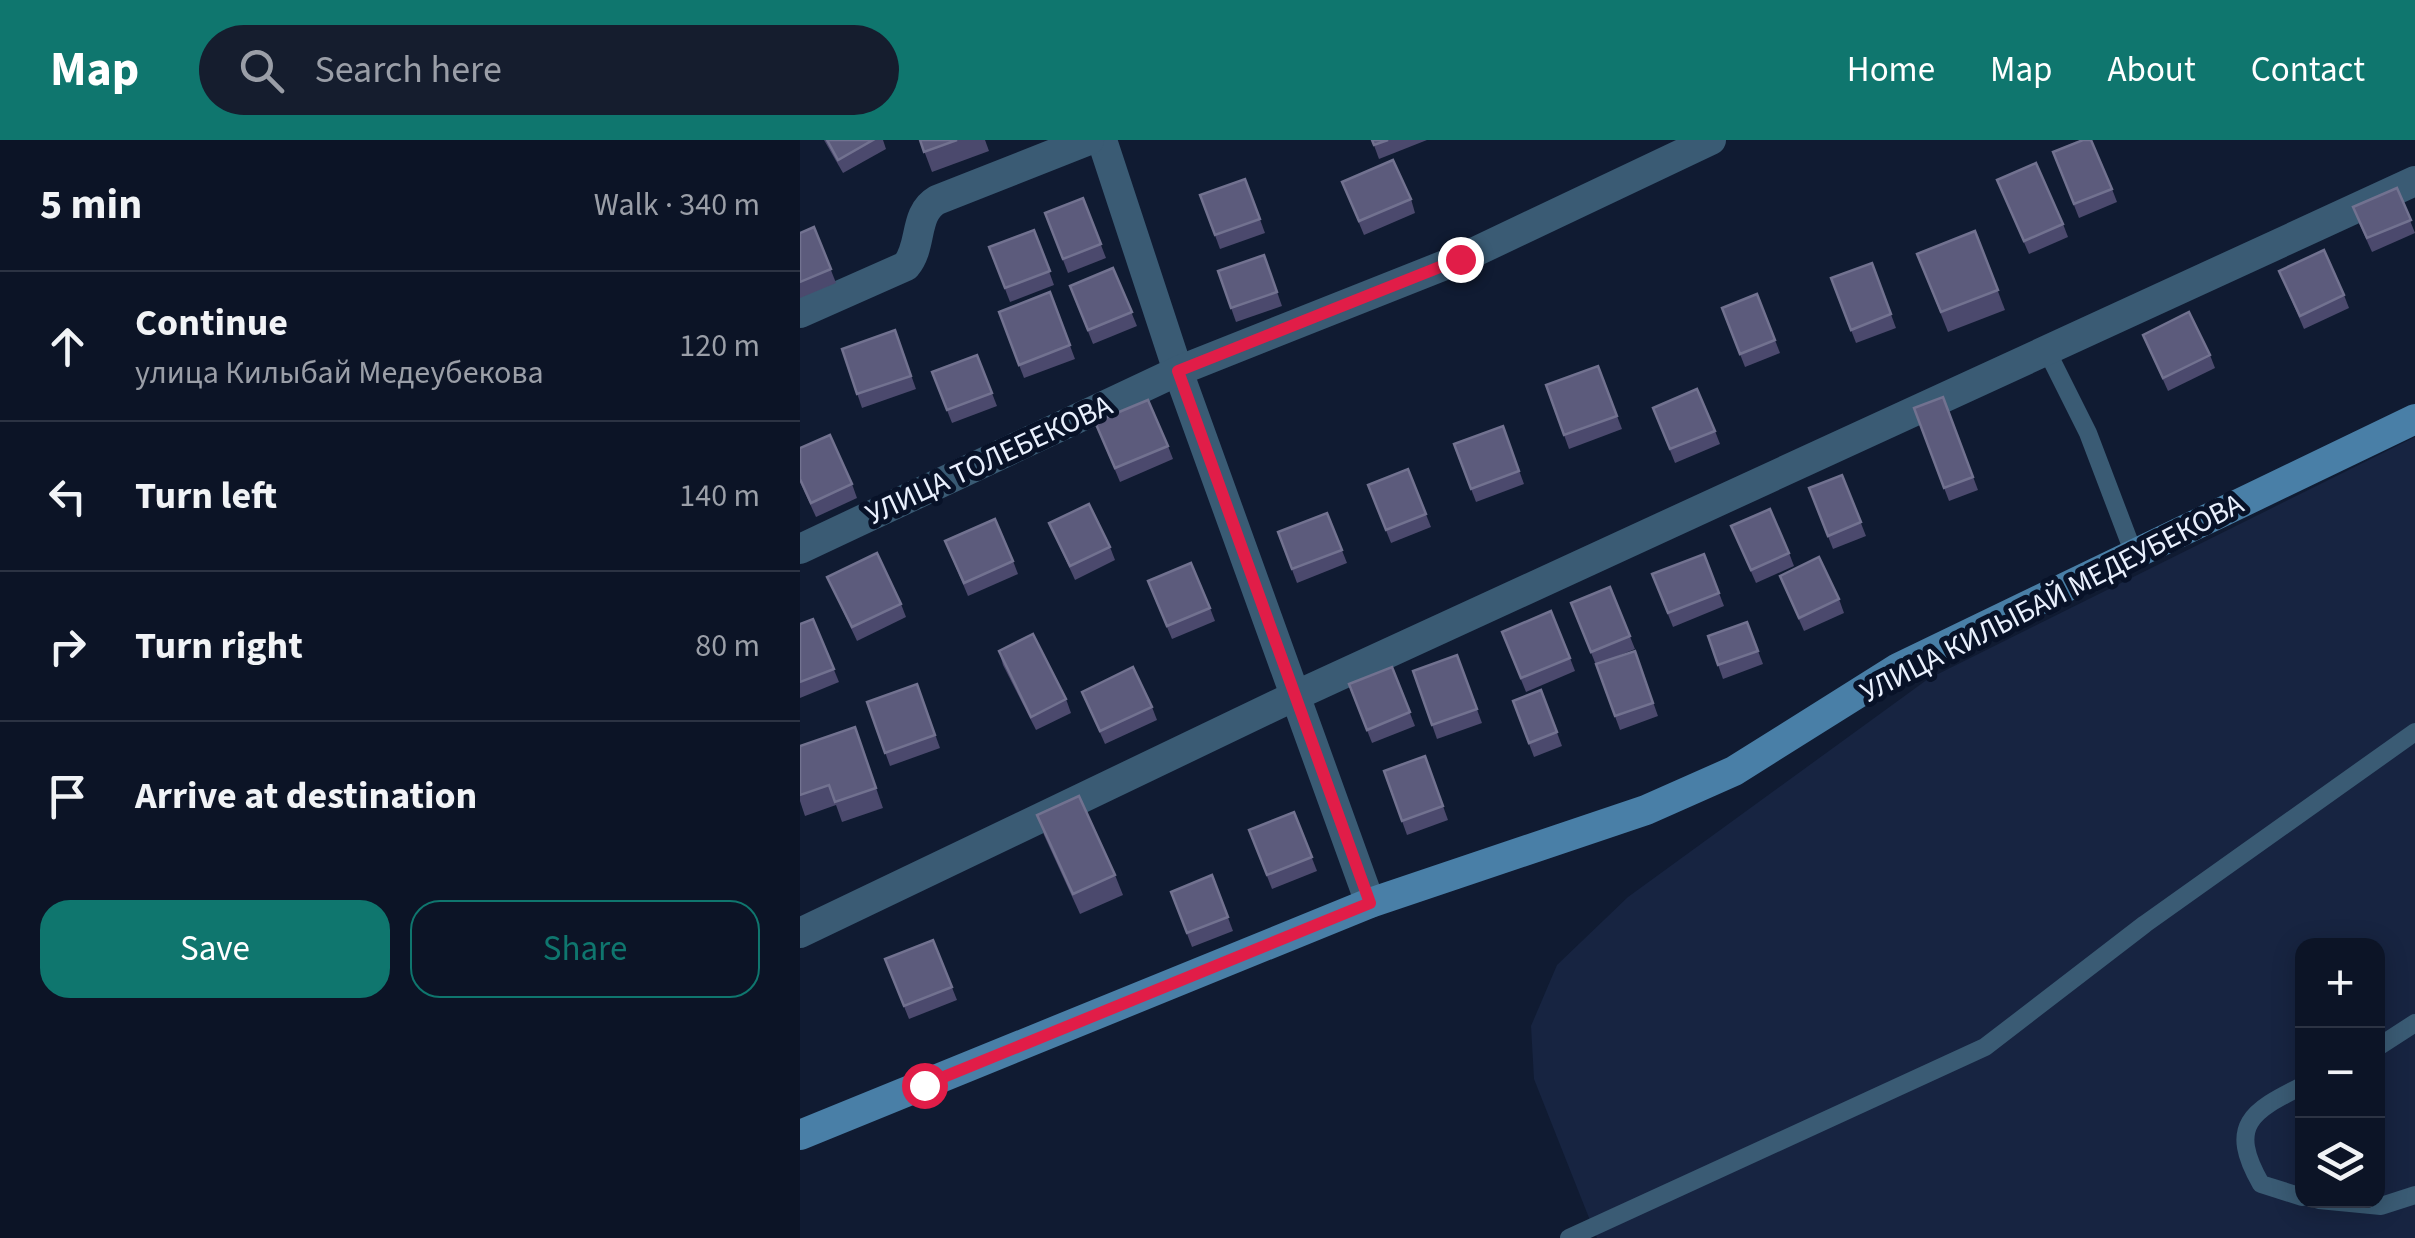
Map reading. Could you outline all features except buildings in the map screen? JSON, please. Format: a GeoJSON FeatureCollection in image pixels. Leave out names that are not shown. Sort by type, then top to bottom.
{"type":"FeatureCollection","features":[{"type":"Feature","properties":{"kind":"main road","name":"УЛИЦА КИЛЫБАЙ МЕДЕУБЕКОВА"},"geometry":{"type":"LineString","coordinates":[[800,1135],[1370,903],[1646,810],[1734,770],[1898,668],[2415,419]]}},
{"type":"Feature","properties":{"kind":"street"},"geometry":{"type":"LineString","coordinates":[[800,312],[906,266],[914,258],[923,214],[937,200],[1090,140]]}},
{"type":"Feature","properties":{"kind":"street"},"geometry":{"type":"LineString","coordinates":[[1102,140],[1178,371],[1370,903]]}},
{"type":"Feature","properties":{"kind":"street","name":"УЛИЦА ТОЛЕБЕКОВА"},"geometry":{"type":"LineString","coordinates":[[800,550],[1178,371],[1460,259],[1711,140]]}},
{"type":"Feature","properties":{"kind":"street"},"geometry":{"type":"LineString","coordinates":[[800,933],[1297,695],[2415,181]]}},
{"type":"Feature","properties":{"kind":"lane"},"geometry":{"type":"LineString","coordinates":[[2046,350],[2088,433],[2134,554]]}},
{"type":"Feature","properties":{"kind":"lane"},"geometry":{"type":"LineString","coordinates":[[1570,1238],[1986,1047],[2145,924],[2415,732]]}},
{"type":"Feature","properties":{"kind":"lane"},"geometry":{"type":"LineString","coordinates":[[2385,1042],[2415,1023]]}},
{"type":"Feature","properties":{"kind":"lane"},"geometry":{"type":"LineString","coordinates":[[2295,1090],[2258,1108],[2248,1122],[2247,1144],[2261,1184],[2295,1195]]}},
{"type":"Feature","properties":{"kind":"lane"},"geometry":{"type":"LineString","coordinates":[[2385,1205],[2415,1195]]}},
{"type":"Feature","properties":{"kind":"shaded area"},"geometry":{"type":"Polygon","coordinates":[[[2415,437],[2415,1238],[1597,1238],[1534,1079],[1531,1026],[1557,965],[1628,897],[1928,679],[2415,437]]]}},
{"type":"Feature","properties":{"kind":"route"},"geometry":{"type":"LineString","coordinates":[[924,1085],[1370,903],[1178,371],[1460,259]]}}]}
